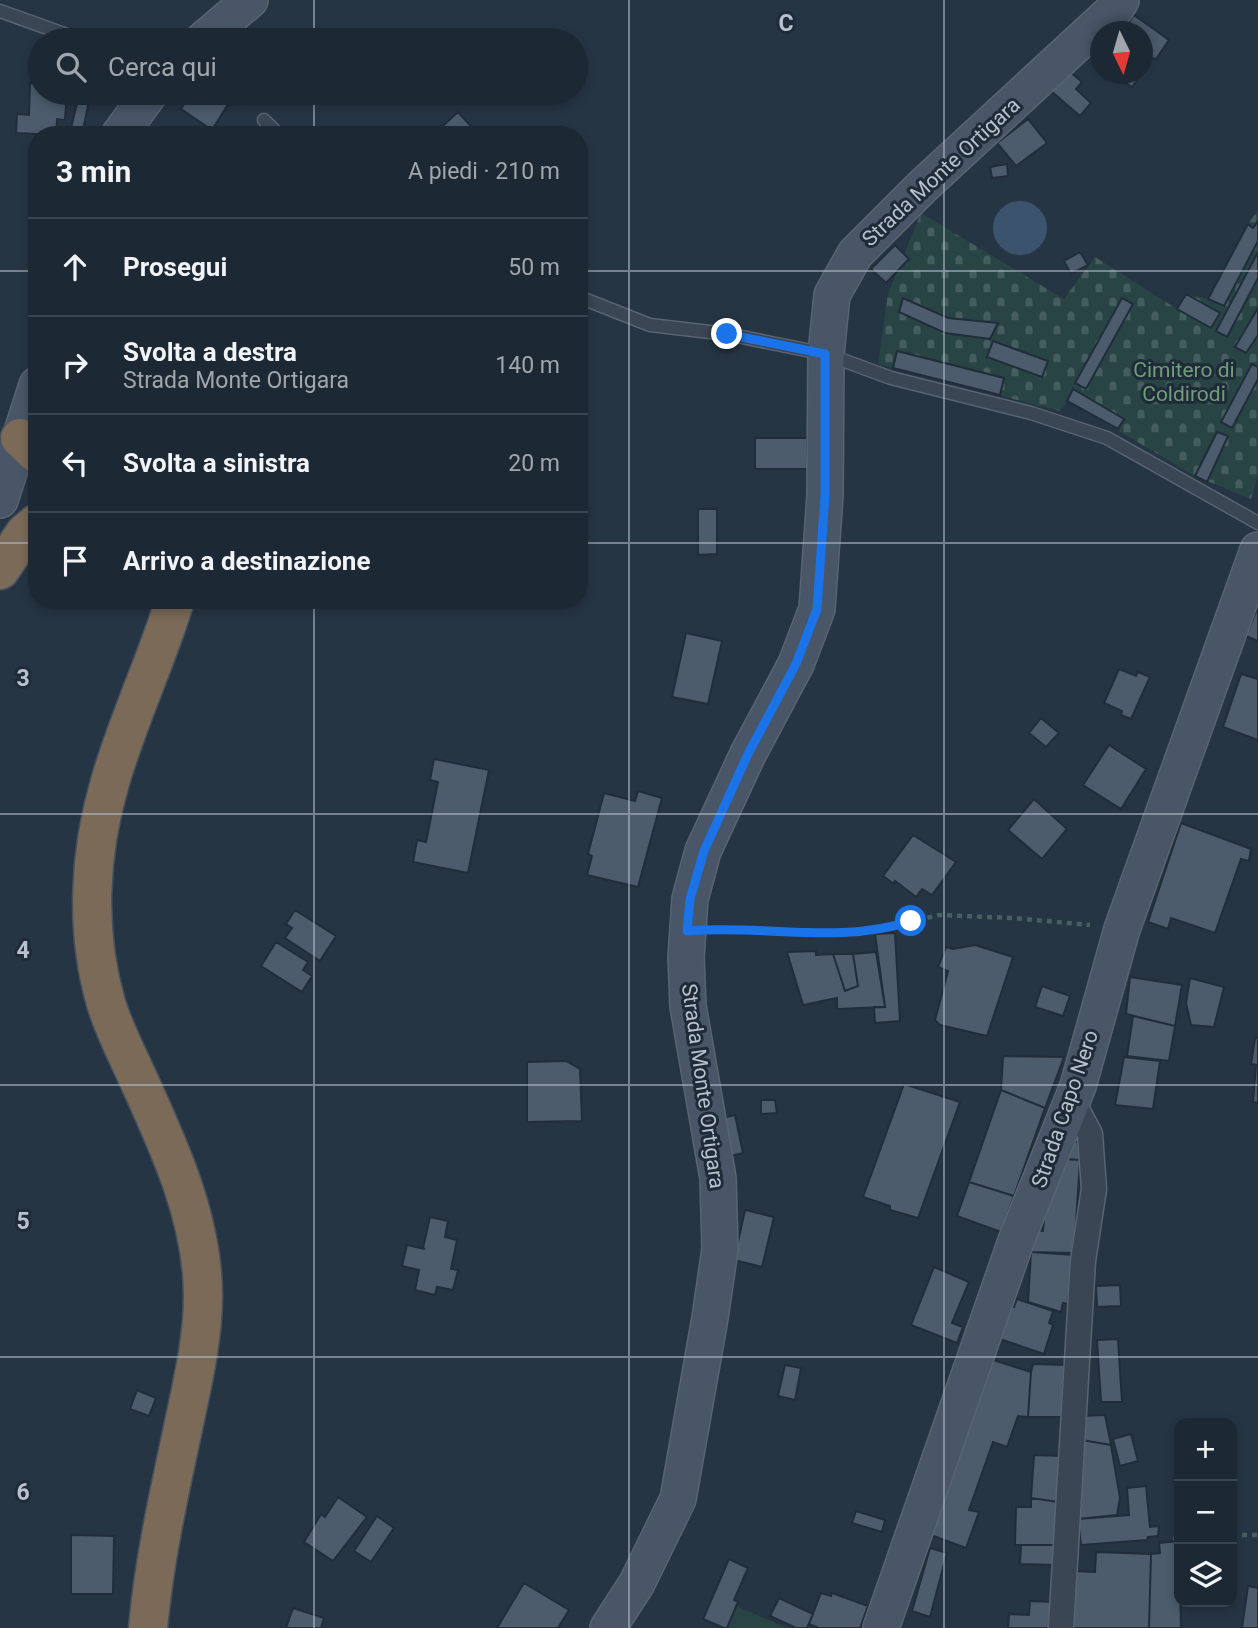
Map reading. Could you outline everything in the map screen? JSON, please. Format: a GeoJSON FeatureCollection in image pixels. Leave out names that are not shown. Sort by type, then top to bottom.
{"type":"FeatureCollection","features":[{"type":"Feature","properties":{"kind":"highway"},"geometry":{"type":"LineString","coordinates":[[0,570],[28,530]]}},
{"type":"Feature","properties":{"kind":"highway"},"geometry":{"type":"LineString","coordinates":[[148,1628],[162,1525],[193,1378],[203,1295],[195,1229],[183,1187],[168,1145],[106,1005],[97,966],[92,923],[92,880],[96,838],[110,780],[172,609]]}},
{"type":"Feature","properties":{"kind":"main road"},"geometry":{"type":"LineString","coordinates":[[217,28],[250,0]]}},
{"type":"Feature","properties":{"kind":"main road","name":"Strada Monte Ortigara"},"geometry":{"type":"LineString","coordinates":[[608,1628],[637,1583],[678,1499],[720,1249],[718,1178],[688,1006],[686,957],[690,899],[704,851],[748,754],[796,664],[817,609],[825,495],[825,354],[832,295],[855,254],[923,186],[1117,7],[1121,0]]}},
{"type":"Feature","properties":{"kind":"main road"},"geometry":{"type":"LineString","coordinates":[[126,126],[141,105]]}},
{"type":"Feature","properties":{"kind":"main road"},"geometry":{"type":"LineString","coordinates":[[0,499],[28,448]]}},
{"type":"Feature","properties":{"kind":"main road","name":"Strada Capo Nero"},"geometry":{"type":"LineString","coordinates":[[881,1628],[1016,1241],[1072,1100],[1122,929],[1258,550]]}},
{"type":"Feature","properties":{"kind":"street"},"geometry":{"type":"LineString","coordinates":[[1061,1628],[1083,1261],[1094,1189],[1090,1134],[1072,1100]]}},
{"type":"Feature","properties":{"kind":"lane"},"geometry":{"type":"LineString","coordinates":[[0,12],[47,28]]}},
{"type":"Feature","properties":{"kind":"lane"},"geometry":{"type":"LineString","coordinates":[[264,120],[270,126]]}},
{"type":"Feature","properties":{"kind":"lane"},"geometry":{"type":"LineString","coordinates":[[588,301],[650,325],[727,334],[825,354],[891,378],[1031,413],[1107,438],[1258,523]]}},
{"type":"Feature","properties":{"kind":"path"},"geometry":{"type":"LineString","coordinates":[[687,931],[712,929],[858,932],[883,929],[939,915],[1052,920],[1098,927]]}},
{"type":"Feature","properties":{"kind":"path"},"geometry":{"type":"LineString","coordinates":[[1237,1535],[1258,1535]]}},
{"type":"Feature","properties":{"kind":"green space","name":"Cimitero di Coldirodi"},"geometry":{"type":"Polygon","coordinates":[[[1258,210],[1258,475],[1251,499],[1195,476],[1068,401],[1060,411],[878,364],[888,294],[921,213],[1064,299],[1095,257],[1177,309],[1186,294],[1209,299],[1258,210]]]}},
{"type":"Feature","properties":{"kind":"green space"},"geometry":{"type":"Polygon","coordinates":[[[736,1606],[787,1628],[727,1628],[736,1606]]]}},
{"type":"Feature","properties":{"kind":"water"},"geometry":{"type":"Polygon","coordinates":[[[1025,201],[1035,205],[1043,213],[1047,228],[1043,243],[1035,251],[1015,255],[1005,251],[997,243],[993,223],[997,213],[1005,205],[1025,201]]]}},
{"type":"Feature","properties":{"kind":"building"},"geometry":{"type":"Polygon","coordinates":[[[1134,15],[1142,21],[1130,21],[1134,15]]]}},
{"type":"Feature","properties":{"kind":"building"},"geometry":{"type":"Polygon","coordinates":[[[1153,29],[1169,40],[1156,59],[1153,58],[1153,29]]]}},
{"type":"Feature","properties":{"kind":"building"},"geometry":{"type":"Polygon","coordinates":[[[1068,70],[1082,82],[1076,89],[1091,103],[1080,116],[1051,91],[1068,70]]]}},
{"type":"Feature","properties":{"kind":"building"},"geometry":{"type":"Polygon","coordinates":[[[29,105],[66,105],[65,120],[57,119],[57,126],[28,126],[28,134],[16,133],[17,114],[29,115],[29,105]]]}},
{"type":"Feature","properties":{"kind":"building"},"geometry":{"type":"Polygon","coordinates":[[[77,105],[88,105],[84,126],[71,126],[77,105]]]}},
{"type":"Feature","properties":{"kind":"building"},"geometry":{"type":"Polygon","coordinates":[[[184,105],[228,105],[214,126],[206,126],[181,109],[184,105]]]}},
{"type":"Feature","properties":{"kind":"building"},"geometry":{"type":"Polygon","coordinates":[[[458,112],[471,126],[443,126],[458,112]]]}},
{"type":"Feature","properties":{"kind":"building"},"geometry":{"type":"Polygon","coordinates":[[[1028,119],[1047,143],[1016,166],[997,143],[1028,119]]]}},
{"type":"Feature","properties":{"kind":"building"},"geometry":{"type":"Polygon","coordinates":[[[1007,164],[1008,176],[992,178],[990,167],[1007,164]]]}},
{"type":"Feature","properties":{"kind":"building"},"geometry":{"type":"Polygon","coordinates":[[[1258,221],[1258,241],[1224,306],[1208,299],[1248,224],[1253,228],[1258,221]]]}},
{"type":"Feature","properties":{"kind":"building"},"geometry":{"type":"Polygon","coordinates":[[[895,245],[909,259],[886,283],[871,269],[895,245]]]}},
{"type":"Feature","properties":{"kind":"building"},"geometry":{"type":"Polygon","coordinates":[[[1080,252],[1088,265],[1071,274],[1064,261],[1080,252]]]}},
{"type":"Feature","properties":{"kind":"building"},"geometry":{"type":"Polygon","coordinates":[[[1258,252],[1258,278],[1227,337],[1216,331],[1258,252]]]}},
{"type":"Feature","properties":{"kind":"building"},"geometry":{"type":"Polygon","coordinates":[[[1186,294],[1220,313],[1211,328],[1177,309],[1186,294]]]}},
{"type":"Feature","properties":{"kind":"building"},"geometry":{"type":"Polygon","coordinates":[[[903,298],[948,318],[998,323],[990,339],[945,333],[899,312],[903,298]]]}},
{"type":"Feature","properties":{"kind":"building"},"geometry":{"type":"Polygon","coordinates":[[[1122,298],[1133,304],[1086,389],[1075,383],[1122,298]]]}},
{"type":"Feature","properties":{"kind":"building"},"geometry":{"type":"Polygon","coordinates":[[[1258,308],[1258,335],[1246,353],[1235,347],[1258,308]]]}},
{"type":"Feature","properties":{"kind":"building"},"geometry":{"type":"Polygon","coordinates":[[[993,341],[1048,361],[1042,377],[987,357],[993,341]]]}},
{"type":"Feature","properties":{"kind":"building"},"geometry":{"type":"Polygon","coordinates":[[[897,351],[1004,378],[1000,395],[893,368],[897,351]]]}},
{"type":"Feature","properties":{"kind":"building"},"geometry":{"type":"Polygon","coordinates":[[[1252,364],[1258,367],[1258,379],[1232,428],[1221,422],[1252,364]]]}},
{"type":"Feature","properties":{"kind":"building"},"geometry":{"type":"Polygon","coordinates":[[[1073,389],[1124,419],[1118,429],[1067,401],[1073,389]]]}},
{"type":"Feature","properties":{"kind":"building"},"geometry":{"type":"Polygon","coordinates":[[[1217,432],[1228,436],[1207,482],[1195,476],[1217,432]]]}},
{"type":"Feature","properties":{"kind":"building"},"geometry":{"type":"Polygon","coordinates":[[[755,438],[807,438],[808,469],[755,469],[755,438]]]}},
{"type":"Feature","properties":{"kind":"building"},"geometry":{"type":"Polygon","coordinates":[[[698,509],[717,509],[717,554],[698,555],[698,509]]]}},
{"type":"Feature","properties":{"kind":"building"},"geometry":{"type":"Polygon","coordinates":[[[1258,609],[1258,641],[1246,636],[1258,609]]]}},
{"type":"Feature","properties":{"kind":"building"},"geometry":{"type":"Polygon","coordinates":[[[686,633],[722,641],[708,704],[672,697],[686,633]]]}},
{"type":"Feature","properties":{"kind":"building"},"geometry":{"type":"Polygon","coordinates":[[[1119,669],[1136,676],[1138,672],[1150,677],[1131,719],[1121,715],[1122,711],[1104,703],[1119,669]]]}},
{"type":"Feature","properties":{"kind":"building"},"geometry":{"type":"Polygon","coordinates":[[[1241,674],[1258,679],[1258,740],[1223,727],[1241,674]]]}},
{"type":"Feature","properties":{"kind":"building"},"geometry":{"type":"Polygon","coordinates":[[[1041,718],[1059,733],[1046,747],[1029,733],[1041,718]]]}},
{"type":"Feature","properties":{"kind":"building"},"geometry":{"type":"Polygon","coordinates":[[[1109,745],[1146,769],[1121,809],[1083,785],[1109,745]]]}},
{"type":"Feature","properties":{"kind":"building"},"geometry":{"type":"Polygon","coordinates":[[[434,759],[489,770],[468,873],[413,862],[417,840],[426,842],[438,782],[430,780],[434,759]]]}},
{"type":"Feature","properties":{"kind":"building"},"geometry":{"type":"Polygon","coordinates":[[[638,791],[662,798],[638,887],[587,875],[592,856],[588,854],[604,793],[635,801],[638,791]]]}},
{"type":"Feature","properties":{"kind":"building"},"geometry":{"type":"Polygon","coordinates":[[[1034,799],[1067,829],[1042,859],[1008,830],[1034,799]]]}},
{"type":"Feature","properties":{"kind":"building"},"geometry":{"type":"Polygon","coordinates":[[[1181,823],[1251,849],[1249,861],[1241,859],[1215,933],[1171,918],[1168,929],[1148,922],[1181,823]]]}},
{"type":"Feature","properties":{"kind":"building"},"geometry":{"type":"Polygon","coordinates":[[[913,835],[956,862],[932,895],[922,889],[916,897],[895,881],[894,884],[883,876],[913,835]]]}},
{"type":"Feature","properties":{"kind":"building"},"geometry":{"type":"Polygon","coordinates":[[[295,910],[336,936],[320,961],[285,938],[292,928],[286,924],[295,910]]]}},
{"type":"Feature","properties":{"kind":"building"},"geometry":{"type":"Polygon","coordinates":[[[895,933],[900,1021],[875,1023],[874,1007],[885,1007],[875,934],[895,933]]]}},
{"type":"Feature","properties":{"kind":"building"},"geometry":{"type":"Polygon","coordinates":[[[276,942],[308,962],[303,970],[312,976],[302,992],[261,966],[276,942]]]}},
{"type":"Feature","properties":{"kind":"building"},"geometry":{"type":"Polygon","coordinates":[[[975,945],[1013,957],[987,1036],[940,1025],[935,1020],[948,971],[938,967],[946,947],[953,949],[975,945]]]}},
{"type":"Feature","properties":{"kind":"building"},"geometry":{"type":"Polygon","coordinates":[[[816,951],[816,955],[833,954],[845,991],[858,986],[853,954],[876,952],[885,1007],[837,1009],[837,998],[803,1005],[787,952],[816,951]]]}},
{"type":"Feature","properties":{"kind":"building"},"geometry":{"type":"Polygon","coordinates":[[[833,954],[853,954],[858,986],[845,991],[833,954]]]}},
{"type":"Feature","properties":{"kind":"building"},"geometry":{"type":"Polygon","coordinates":[[[1130,977],[1182,985],[1175,1026],[1126,1014],[1130,977]]]}},
{"type":"Feature","properties":{"kind":"building"},"geometry":{"type":"Polygon","coordinates":[[[1190,978],[1224,987],[1214,1027],[1191,1025],[1186,1003],[1190,978]]]}},
{"type":"Feature","properties":{"kind":"building"},"geometry":{"type":"Polygon","coordinates":[[[1042,986],[1070,996],[1063,1016],[1035,1007],[1042,986]]]}},
{"type":"Feature","properties":{"kind":"building"},"geometry":{"type":"Polygon","coordinates":[[[1133,1016],[1175,1026],[1169,1061],[1127,1056],[1133,1016]]]}},
{"type":"Feature","properties":{"kind":"building"},"geometry":{"type":"Polygon","coordinates":[[[1255,1038],[1258,1038],[1258,1065],[1251,1064],[1255,1038]]]}},
{"type":"Feature","properties":{"kind":"building"},"geometry":{"type":"Polygon","coordinates":[[[1003,1056],[1064,1057],[1045,1108],[1001,1090],[1003,1056]]]}},
{"type":"Feature","properties":{"kind":"building"},"geometry":{"type":"Polygon","coordinates":[[[1124,1057],[1160,1061],[1153,1109],[1115,1105],[1124,1057]]]}},
{"type":"Feature","properties":{"kind":"building"},"geometry":{"type":"Polygon","coordinates":[[[566,1061],[580,1069],[582,1121],[527,1122],[527,1062],[566,1061]]]}},
{"type":"Feature","properties":{"kind":"building"},"geometry":{"type":"Polygon","coordinates":[[[1258,1065],[1258,1103],[1253,1102],[1258,1065]]]}},
{"type":"Feature","properties":{"kind":"building"},"geometry":{"type":"Polygon","coordinates":[[[904,1084],[960,1102],[918,1218],[890,1210],[890,1206],[863,1197],[904,1084]]]}},
{"type":"Feature","properties":{"kind":"building"},"geometry":{"type":"Polygon","coordinates":[[[1001,1090],[1045,1108],[1014,1196],[969,1182],[1001,1090]]]}},
{"type":"Feature","properties":{"kind":"building"},"geometry":{"type":"Polygon","coordinates":[[[761,1100],[775,1100],[777,1113],[761,1114],[761,1100]]]}},
{"type":"Feature","properties":{"kind":"building"},"geometry":{"type":"Polygon","coordinates":[[[735,1115],[743,1153],[730,1156],[722,1118],[735,1115]]]}},
{"type":"Feature","properties":{"kind":"building"},"geometry":{"type":"Polygon","coordinates":[[[1068,1142],[1081,1142],[1080,1160],[1067,1159],[1068,1142]]]}},
{"type":"Feature","properties":{"kind":"building"},"geometry":{"type":"Polygon","coordinates":[[[1062,1159],[1080,1160],[1074,1255],[1031,1252],[1034,1230],[1043,1231],[1045,1207],[1062,1159]]]}},
{"type":"Feature","properties":{"kind":"building"},"geometry":{"type":"Polygon","coordinates":[[[969,1182],[1014,1196],[1001,1232],[957,1216],[969,1182]]]}},
{"type":"Feature","properties":{"kind":"building"},"geometry":{"type":"Polygon","coordinates":[[[745,1210],[774,1217],[762,1267],[734,1260],[745,1210]]]}},
{"type":"Feature","properties":{"kind":"building"},"geometry":{"type":"Polygon","coordinates":[[[430,1217],[448,1221],[445,1237],[457,1240],[451,1269],[458,1270],[453,1290],[437,1287],[435,1295],[415,1290],[419,1270],[402,1266],[407,1245],[425,1249],[423,1248],[430,1217]]]}},
{"type":"Feature","properties":{"kind":"building"},"geometry":{"type":"Polygon","coordinates":[[[1031,1252],[1072,1253],[1068,1304],[1063,1303],[1061,1312],[1028,1302],[1031,1252]]]}},
{"type":"Feature","properties":{"kind":"building"},"geometry":{"type":"Polygon","coordinates":[[[934,1267],[969,1282],[952,1323],[963,1327],[957,1343],[911,1325],[934,1267]]]}},
{"type":"Feature","properties":{"kind":"building"},"geometry":{"type":"Polygon","coordinates":[[[1120,1285],[1121,1306],[1097,1307],[1096,1286],[1120,1285]]]}},
{"type":"Feature","properties":{"kind":"building"},"geometry":{"type":"Polygon","coordinates":[[[1017,1299],[1053,1311],[1049,1323],[1053,1325],[1044,1354],[997,1338],[1008,1305],[1014,1307],[1017,1299]]]}},
{"type":"Feature","properties":{"kind":"building"},"geometry":{"type":"Polygon","coordinates":[[[1118,1339],[1122,1402],[1101,1402],[1097,1340],[1118,1339]]]}},
{"type":"Feature","properties":{"kind":"building"},"geometry":{"type":"Polygon","coordinates":[[[990,1359],[1031,1372],[1028,1417],[1018,1416],[1007,1447],[993,1442],[969,1510],[979,1512],[966,1548],[928,1534],[990,1359]]]}},
{"type":"Feature","properties":{"kind":"building"},"geometry":{"type":"Polygon","coordinates":[[[1033,1364],[1067,1365],[1065,1417],[1028,1417],[1033,1364]]]}},
{"type":"Feature","properties":{"kind":"building"},"geometry":{"type":"Polygon","coordinates":[[[785,1365],[801,1368],[795,1400],[778,1396],[785,1365]]]}},
{"type":"Feature","properties":{"kind":"building"},"geometry":{"type":"Polygon","coordinates":[[[137,1390],[156,1398],[149,1416],[130,1409],[137,1390]]]}},
{"type":"Feature","properties":{"kind":"building"},"geometry":{"type":"Polygon","coordinates":[[[1105,1415],[1111,1445],[1082,1440],[1083,1416],[1105,1415]]]}},
{"type":"Feature","properties":{"kind":"building"},"geometry":{"type":"Polygon","coordinates":[[[1131,1434],[1138,1461],[1120,1466],[1113,1439],[1131,1434]]]}},
{"type":"Feature","properties":{"kind":"building"},"geometry":{"type":"Polygon","coordinates":[[[1082,1440],[1111,1445],[1120,1498],[1117,1515],[1078,1519],[1082,1440]]]}},
{"type":"Feature","properties":{"kind":"building"},"geometry":{"type":"Polygon","coordinates":[[[1034,1455],[1061,1456],[1059,1502],[1031,1498],[1034,1455]]]}},
{"type":"Feature","properties":{"kind":"building"},"geometry":{"type":"Polygon","coordinates":[[[1146,1486],[1150,1527],[1159,1526],[1158,1536],[1148,1537],[1147,1540],[1081,1545],[1078,1519],[1129,1515],[1127,1488],[1146,1486]]]}},
{"type":"Feature","properties":{"kind":"building"},"geometry":{"type":"Polygon","coordinates":[[[338,1497],[367,1517],[333,1561],[304,1542],[321,1514],[325,1517],[338,1497]]]}},
{"type":"Feature","properties":{"kind":"building"},"geometry":{"type":"Polygon","coordinates":[[[1031,1498],[1059,1502],[1058,1545],[1015,1545],[1016,1507],[1031,1507],[1031,1498]]]}},
{"type":"Feature","properties":{"kind":"building"},"geometry":{"type":"Polygon","coordinates":[[[856,1511],[885,1520],[882,1532],[852,1523],[856,1511]]]}},
{"type":"Feature","properties":{"kind":"building"},"geometry":{"type":"Polygon","coordinates":[[[377,1516],[394,1528],[371,1562],[354,1551],[377,1516]]]}},
{"type":"Feature","properties":{"kind":"building"},"geometry":{"type":"Polygon","coordinates":[[[71,1535],[114,1536],[113,1594],[71,1594],[71,1535]]]}},
{"type":"Feature","properties":{"kind":"building"},"geometry":{"type":"Polygon","coordinates":[[[1174,1542],[1174,1607],[1181,1607],[1181,1628],[1149,1628],[1151,1554],[1160,1553],[1159,1543],[1174,1542]]]}},
{"type":"Feature","properties":{"kind":"building"},"geometry":{"type":"Polygon","coordinates":[[[1021,1545],[1058,1545],[1057,1565],[1020,1564],[1021,1545]]]}},
{"type":"Feature","properties":{"kind":"building"},"geometry":{"type":"Polygon","coordinates":[[[930,1548],[947,1553],[930,1617],[912,1611],[930,1548]]]}},
{"type":"Feature","properties":{"kind":"building"},"geometry":{"type":"Polygon","coordinates":[[[1096,1552],[1151,1554],[1149,1628],[1071,1628],[1073,1571],[1095,1572],[1096,1552]]]}},
{"type":"Feature","properties":{"kind":"building"},"geometry":{"type":"Polygon","coordinates":[[[729,1559],[748,1568],[734,1600],[738,1602],[727,1628],[724,1628],[703,1619],[729,1559]]]}},
{"type":"Feature","properties":{"kind":"building"},"geometry":{"type":"Polygon","coordinates":[[[524,1583],[569,1610],[558,1628],[497,1628],[524,1583]]]}},
{"type":"Feature","properties":{"kind":"building"},"geometry":{"type":"Polygon","coordinates":[[[1248,1586],[1258,1588],[1258,1628],[1242,1628],[1248,1586]]]}},
{"type":"Feature","properties":{"kind":"building"},"geometry":{"type":"Polygon","coordinates":[[[821,1593],[831,1596],[832,1593],[868,1606],[860,1628],[819,1628],[809,1624],[821,1593]]]}},
{"type":"Feature","properties":{"kind":"building"},"geometry":{"type":"Polygon","coordinates":[[[779,1598],[813,1614],[807,1628],[796,1628],[770,1616],[779,1598]]]}},
{"type":"Feature","properties":{"kind":"building"},"geometry":{"type":"Polygon","coordinates":[[[1030,1601],[1054,1602],[1052,1628],[1008,1628],[1009,1614],[1029,1615],[1030,1601]]]}},
{"type":"Feature","properties":{"kind":"building"},"geometry":{"type":"Polygon","coordinates":[[[293,1608],[324,1618],[321,1628],[286,1628],[293,1608]]]}},
{"type":"Feature","properties":{"kind":"route"},"geometry":{"type":"LineString","coordinates":[[727,334],[825,354],[825,495],[820,579],[817,609],[796,664],[748,754],[704,851],[690,899],[687,931],[712,929],[843,933],[883,929],[911,921]]}}]}
